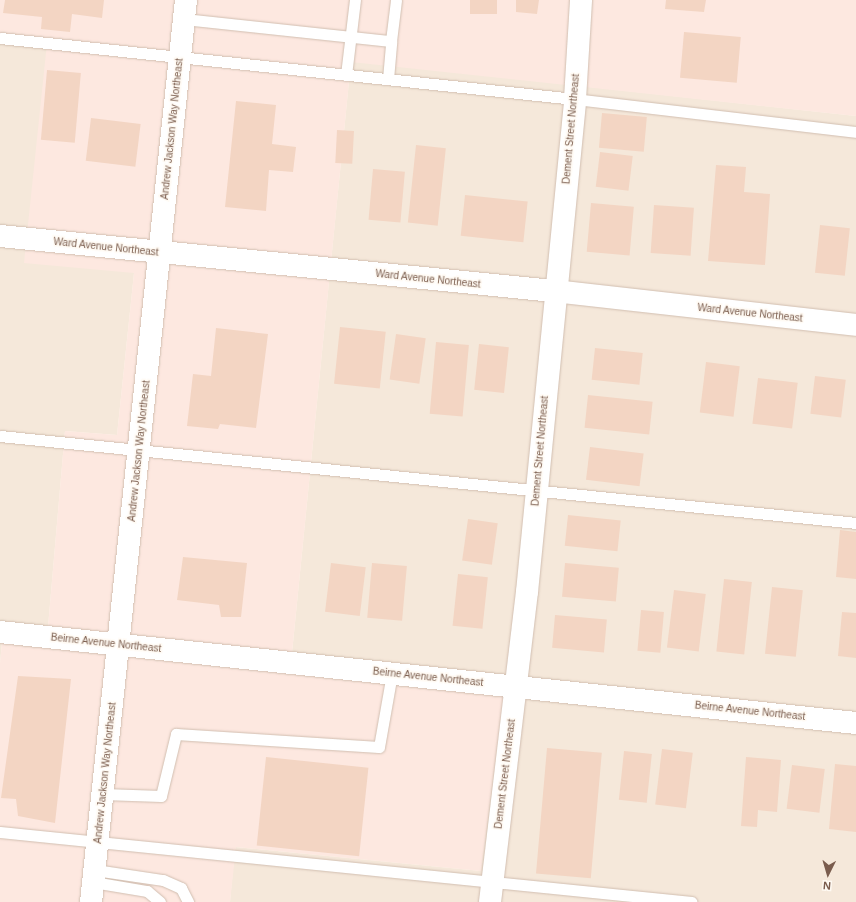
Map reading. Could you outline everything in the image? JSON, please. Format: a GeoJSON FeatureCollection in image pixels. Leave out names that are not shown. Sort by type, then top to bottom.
{"type":"FeatureCollection","features":[{"type":"Feature","properties":{"kind":"street","name":"Dement Street Northeast"},"geometry":{"type":"LineString","coordinates":[[491,892],[537,490],[554,291],[575,99],[581,0]]}},
{"type":"Feature","properties":{"kind":"street","name":"Andrew Jackson Way Northeast"},"geometry":{"type":"LineString","coordinates":[[93,885],[185,10]]}},
{"type":"Feature","properties":{"kind":"street","name":"Ward Avenue Northeast"},"geometry":{"type":"LineString","coordinates":[[0,236],[554,291],[856,325]]}},
{"type":"Feature","properties":{"kind":"street","name":"Beirne Avenue Northeast"},"geometry":{"type":"LineString","coordinates":[[0,632],[856,723]]}},
{"type":"Feature","properties":{"kind":"lane"},"geometry":{"type":"LineString","coordinates":[[346,75],[355,0]]}},
{"type":"Feature","properties":{"kind":"lane"},"geometry":{"type":"LineString","coordinates":[[388,79],[396,0]]}},
{"type":"Feature","properties":{"kind":"lane"},"geometry":{"type":"LineString","coordinates":[[185,10],[350,37],[391,41]]}},
{"type":"Feature","properties":{"kind":"lane"},"geometry":{"type":"LineString","coordinates":[[0,38],[575,99],[856,132]]}},
{"type":"Feature","properties":{"kind":"lane"},"geometry":{"type":"LineString","coordinates":[[0,436],[856,523]]}},
{"type":"Feature","properties":{"kind":"lane"},"geometry":{"type":"LineString","coordinates":[[103,794],[161,796],[176,734],[379,747],[392,673]]}},
{"type":"Feature","properties":{"kind":"lane"},"geometry":{"type":"LineString","coordinates":[[0,832],[491,892],[691,902]]}},
{"type":"Feature","properties":{"kind":"lane"},"geometry":{"type":"LineString","coordinates":[[93,885],[163,880],[181,888],[188,902]]}},
{"type":"Feature","properties":{"kind":"lane"},"geometry":{"type":"LineString","coordinates":[[93,885],[146,891],[160,902]]}},
{"type":"Feature","properties":{"kind":"shaded area"},"geometry":{"type":"Polygon","coordinates":[[[0,0],[856,0],[856,116],[351,62],[290,673],[504,695],[481,871],[236,847],[230,902],[0,902],[0,663],[4,622],[48,627],[65,431],[117,435],[134,273],[24,263],[47,43],[0,38],[0,0]]]}},
{"type":"Feature","properties":{"kind":"shaded area"},"geometry":{"type":"Polygon","coordinates":[[[0,38],[47,43],[134,273],[117,435],[65,431],[48,627],[4,622],[0,663],[0,38]]]}},
{"type":"Feature","properties":{"kind":"shaded area"},"geometry":{"type":"Polygon","coordinates":[[[351,61],[856,116],[856,902],[230,902],[235,847],[481,871],[290,673],[351,61]]]}},
{"type":"Feature","properties":{"kind":"building"},"geometry":{"type":"Polygon","coordinates":[[[5,0],[104,0],[102,18],[72,14],[70,32],[41,29],[42,17],[3,13],[5,0]]]}},
{"type":"Feature","properties":{"kind":"building"},"geometry":{"type":"Polygon","coordinates":[[[470,0],[497,0],[497,14],[470,14],[470,0]]]}},
{"type":"Feature","properties":{"kind":"building"},"geometry":{"type":"Polygon","coordinates":[[[516,0],[539,0],[537,14],[516,12],[516,0]]]}},
{"type":"Feature","properties":{"kind":"building"},"geometry":{"type":"Polygon","coordinates":[[[666,0],[706,0],[704,12],[665,9],[666,0]]]}},
{"type":"Feature","properties":{"kind":"building"},"geometry":{"type":"Polygon","coordinates":[[[684,32],[741,37],[737,83],[680,78],[684,32]]]}},
{"type":"Feature","properties":{"kind":"building"},"geometry":{"type":"Polygon","coordinates":[[[47,70],[81,73],[75,143],[41,140],[47,70]]]}},
{"type":"Feature","properties":{"kind":"building"},"geometry":{"type":"Polygon","coordinates":[[[236,101],[276,105],[272,144],[296,147],[293,172],[269,170],[266,211],[225,207],[236,101]]]}},
{"type":"Feature","properties":{"kind":"building"},"geometry":{"type":"Polygon","coordinates":[[[602,113],[647,117],[644,152],[599,148],[602,113]]]}},
{"type":"Feature","properties":{"kind":"building"},"geometry":{"type":"Polygon","coordinates":[[[91,118],[141,124],[135,167],[86,161],[91,118]]]}},
{"type":"Feature","properties":{"kind":"building"},"geometry":{"type":"Polygon","coordinates":[[[337,130],[354,131],[352,164],[335,163],[337,130]]]}},
{"type":"Feature","properties":{"kind":"building"},"geometry":{"type":"Polygon","coordinates":[[[416,145],[446,148],[438,226],[408,223],[416,145]]]}},
{"type":"Feature","properties":{"kind":"building"},"geometry":{"type":"Polygon","coordinates":[[[600,152],[633,156],[628,191],[596,187],[600,152]]]}},
{"type":"Feature","properties":{"kind":"building"},"geometry":{"type":"Polygon","coordinates":[[[716,165],[746,167],[744,192],[770,194],[765,265],[708,261],[716,165]]]}},
{"type":"Feature","properties":{"kind":"building"},"geometry":{"type":"Polygon","coordinates":[[[373,169],[405,172],[400,223],[369,220],[373,169]]]}},
{"type":"Feature","properties":{"kind":"building"},"geometry":{"type":"Polygon","coordinates":[[[465,195],[528,202],[523,242],[461,236],[465,195]]]}},
{"type":"Feature","properties":{"kind":"building"},"geometry":{"type":"Polygon","coordinates":[[[591,203],[634,207],[630,256],[587,252],[591,203]]]}},
{"type":"Feature","properties":{"kind":"building"},"geometry":{"type":"Polygon","coordinates":[[[654,205],[694,208],[691,256],[651,253],[654,205]]]}},
{"type":"Feature","properties":{"kind":"building"},"geometry":{"type":"Polygon","coordinates":[[[820,225],[850,228],[845,276],[815,273],[820,225]]]}},
{"type":"Feature","properties":{"kind":"building"},"geometry":{"type":"Polygon","coordinates":[[[340,327],[386,332],[380,388],[334,384],[340,327]]]}},
{"type":"Feature","properties":{"kind":"building"},"geometry":{"type":"Polygon","coordinates":[[[216,328],[268,334],[256,428],[220,424],[218,429],[187,426],[193,374],[211,376],[216,328]]]}},
{"type":"Feature","properties":{"kind":"building"},"geometry":{"type":"Polygon","coordinates":[[[396,334],[426,338],[419,384],[390,380],[396,334]]]}},
{"type":"Feature","properties":{"kind":"building"},"geometry":{"type":"Polygon","coordinates":[[[436,342],[469,345],[463,417],[430,414],[436,342]]]}},
{"type":"Feature","properties":{"kind":"building"},"geometry":{"type":"Polygon","coordinates":[[[479,344],[509,347],[504,393],[474,390],[479,344]]]}},
{"type":"Feature","properties":{"kind":"building"},"geometry":{"type":"Polygon","coordinates":[[[595,348],[643,353],[639,385],[592,380],[595,348]]]}},
{"type":"Feature","properties":{"kind":"building"},"geometry":{"type":"Polygon","coordinates":[[[706,362],[740,366],[734,417],[700,413],[706,362]]]}},
{"type":"Feature","properties":{"kind":"building"},"geometry":{"type":"Polygon","coordinates":[[[815,376],[846,380],[841,417],[810,414],[815,376]]]}},
{"type":"Feature","properties":{"kind":"building"},"geometry":{"type":"Polygon","coordinates":[[[758,378],[798,383],[792,429],[752,424],[758,378]]]}},
{"type":"Feature","properties":{"kind":"building"},"geometry":{"type":"Polygon","coordinates":[[[588,395],[653,402],[649,435],[585,428],[588,395]]]}},
{"type":"Feature","properties":{"kind":"building"},"geometry":{"type":"Polygon","coordinates":[[[590,447],[644,454],[640,486],[586,480],[590,447]]]}},
{"type":"Feature","properties":{"kind":"building"},"geometry":{"type":"Polygon","coordinates":[[[568,515],[621,521],[617,551],[565,546],[568,515]]]}},
{"type":"Feature","properties":{"kind":"building"},"geometry":{"type":"Polygon","coordinates":[[[468,519],[498,523],[492,565],[462,561],[468,519]]]}},
{"type":"Feature","properties":{"kind":"building"},"geometry":{"type":"Polygon","coordinates":[[[840,530],[856,532],[856,579],[836,577],[840,530]]]}},
{"type":"Feature","properties":{"kind":"building"},"geometry":{"type":"Polygon","coordinates":[[[183,557],[247,563],[241,617],[221,617],[219,605],[177,600],[183,557]]]}},
{"type":"Feature","properties":{"kind":"building"},"geometry":{"type":"Polygon","coordinates":[[[331,563],[366,567],[360,616],[325,612],[331,563]]]}},
{"type":"Feature","properties":{"kind":"building"},"geometry":{"type":"Polygon","coordinates":[[[372,563],[407,566],[402,621],[367,618],[372,563]]]}},
{"type":"Feature","properties":{"kind":"building"},"geometry":{"type":"Polygon","coordinates":[[[565,563],[619,568],[616,602],[562,597],[565,563]]]}},
{"type":"Feature","properties":{"kind":"building"},"geometry":{"type":"Polygon","coordinates":[[[458,574],[488,577],[482,629],[453,626],[458,574]]]}},
{"type":"Feature","properties":{"kind":"building"},"geometry":{"type":"Polygon","coordinates":[[[724,579],[752,582],[744,655],[716,652],[724,579]]]}},
{"type":"Feature","properties":{"kind":"building"},"geometry":{"type":"Polygon","coordinates":[[[772,587],[803,590],[796,657],[765,654],[772,587]]]}},
{"type":"Feature","properties":{"kind":"building"},"geometry":{"type":"Polygon","coordinates":[[[674,590],[706,594],[699,651],[667,648],[674,590]]]}},
{"type":"Feature","properties":{"kind":"building"},"geometry":{"type":"Polygon","coordinates":[[[641,610],[664,612],[660,653],[637,651],[641,610]]]}},
{"type":"Feature","properties":{"kind":"building"},"geometry":{"type":"Polygon","coordinates":[[[842,612],[856,613],[856,658],[838,656],[842,612]]]}},
{"type":"Feature","properties":{"kind":"building"},"geometry":{"type":"Polygon","coordinates":[[[555,615],[607,620],[604,652],[552,648],[555,615]]]}},
{"type":"Feature","properties":{"kind":"building"},"geometry":{"type":"Polygon","coordinates":[[[18,676],[71,679],[55,823],[18,816],[16,799],[1,798],[18,676]]]}},
{"type":"Feature","properties":{"kind":"building"},"geometry":{"type":"Polygon","coordinates":[[[547,748],[602,753],[591,878],[536,874],[547,748]]]}},
{"type":"Feature","properties":{"kind":"building"},"geometry":{"type":"Polygon","coordinates":[[[662,749],[693,753],[686,808],[655,805],[662,749]]]}},
{"type":"Feature","properties":{"kind":"building"},"geometry":{"type":"Polygon","coordinates":[[[624,751],[652,754],[647,803],[619,800],[624,751]]]}},
{"type":"Feature","properties":{"kind":"building"},"geometry":{"type":"Polygon","coordinates":[[[266,757],[368,768],[359,856],[257,846],[266,757]]]}},
{"type":"Feature","properties":{"kind":"building"},"geometry":{"type":"Polygon","coordinates":[[[746,757],[781,760],[777,812],[758,810],[757,827],[741,826],[746,757]]]}},
{"type":"Feature","properties":{"kind":"building"},"geometry":{"type":"Polygon","coordinates":[[[835,764],[856,766],[856,832],[829,829],[835,764]]]}},
{"type":"Feature","properties":{"kind":"building"},"geometry":{"type":"Polygon","coordinates":[[[792,765],[825,769],[819,813],[787,809],[792,765]]]}}]}
